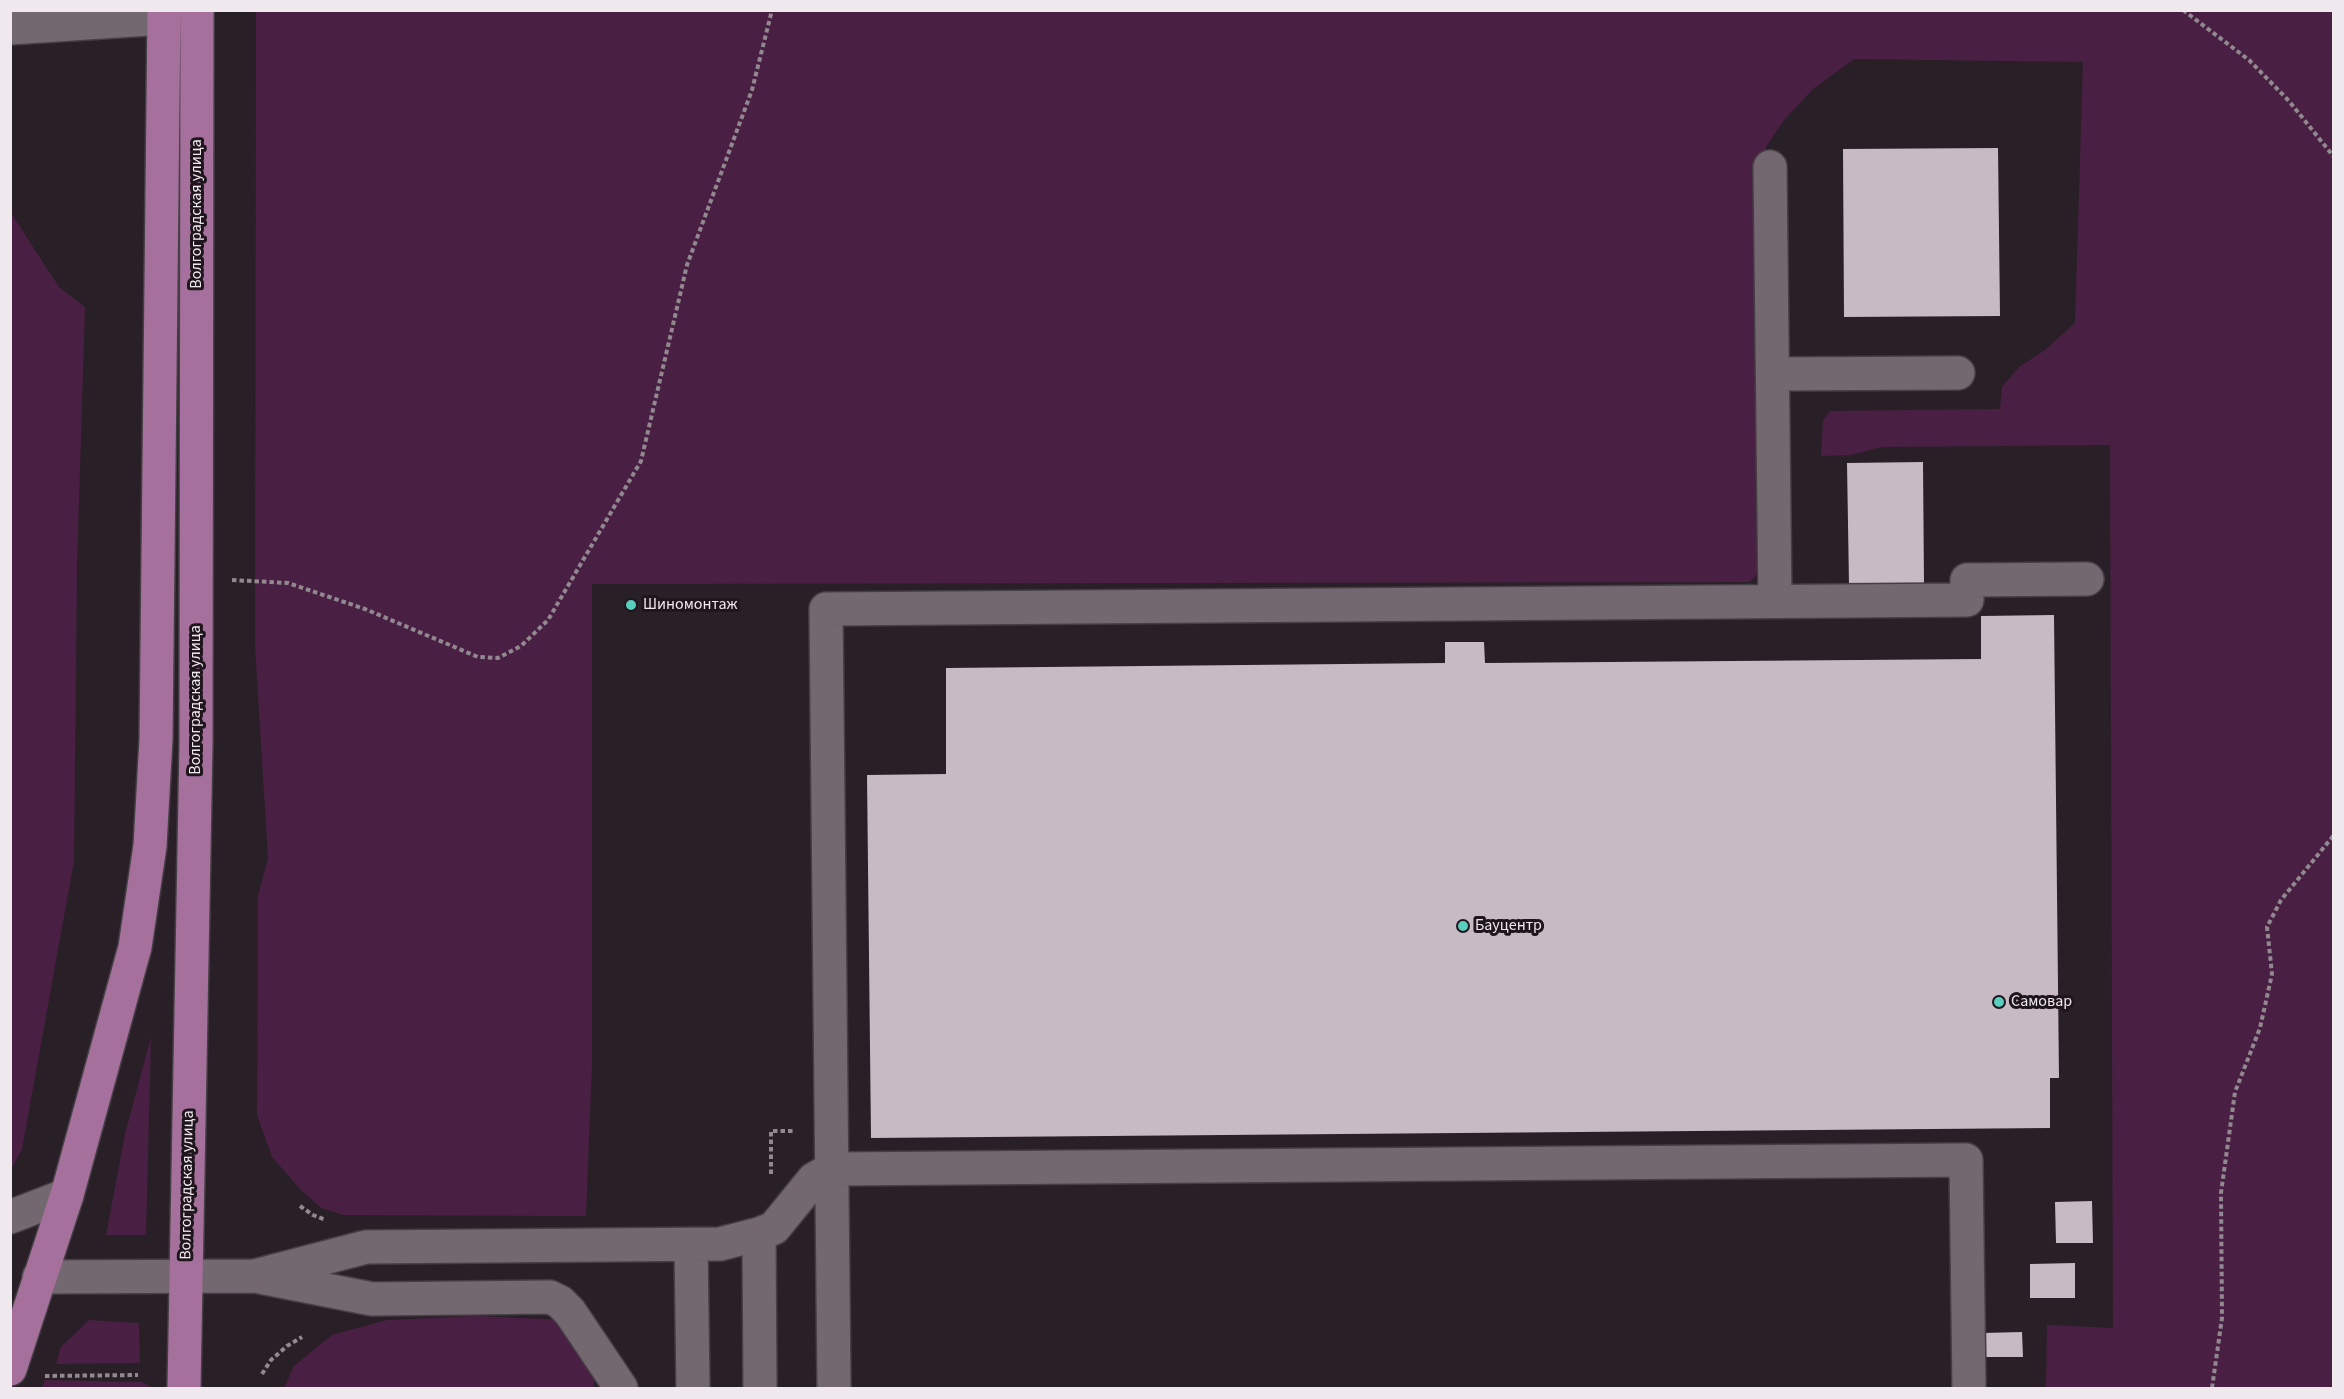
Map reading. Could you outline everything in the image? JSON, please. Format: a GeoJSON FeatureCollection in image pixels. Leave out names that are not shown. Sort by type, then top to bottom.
{"type":"FeatureCollection","features":[{"type":"Feature","properties":{"kind":"main road","name":"Волгоградская улица"},"geometry":{"type":"LineString","coordinates":[[184,1389],[196,743],[197,10]]}},
{"type":"Feature","properties":{"kind":"main road","name":"Волгоградская улица"},"geometry":{"type":"LineString","coordinates":[[22,1372],[39,1277],[67,1195],[135,947],[150,846],[156,739],[164,14]]}},
{"type":"Feature","properties":{"kind":"street"},"geometry":{"type":"LineString","coordinates":[[10,28],[164,14]]}},
{"type":"Feature","properties":{"kind":"street"},"geometry":{"type":"LineString","coordinates":[[1770,167],[1775,601]]}},
{"type":"Feature","properties":{"kind":"street"},"geometry":{"type":"LineString","coordinates":[[1773,374],[1958,373]]}},
{"type":"Feature","properties":{"kind":"street"},"geometry":{"type":"LineString","coordinates":[[834,1389],[826,609],[1967,600],[1967,580],[2087,579]]}},
{"type":"Feature","properties":{"kind":"street"},"geometry":{"type":"LineString","coordinates":[[255,1276],[366,1247],[720,1244],[774,1228],[813,1179],[832,1169],[1966,1160],[1969,1389]]}},
{"type":"Feature","properties":{"kind":"street"},"geometry":{"type":"LineString","coordinates":[[10,1217],[67,1195]]}},
{"type":"Feature","properties":{"kind":"street"},"geometry":{"type":"LineString","coordinates":[[759,1234],[760,1389]]}},
{"type":"Feature","properties":{"kind":"street"},"geometry":{"type":"LineString","coordinates":[[691,1245],[693,1389]]}},
{"type":"Feature","properties":{"kind":"street"},"geometry":{"type":"LineString","coordinates":[[39,1277],[255,1276],[372,1299],[550,1297],[560,1302],[570,1312],[621,1389]]}},
{"type":"Feature","properties":{"kind":"path"},"geometry":{"type":"LineString","coordinates":[[196,579],[288,583],[365,609],[478,657],[498,658],[521,646],[548,620],[641,461],[687,265],[752,90],[772,10]]}},
{"type":"Feature","properties":{"kind":"path"},"geometry":{"type":"LineString","coordinates":[[2183,10],[2249,60],[2289,100],[2334,157]]}},
{"type":"Feature","properties":{"kind":"path"},"geometry":{"type":"LineString","coordinates":[[2212,1389],[2222,1318],[2221,1193],[2235,1092],[2260,1028],[2272,974],[2267,927],[2282,900],[2334,835]]}},
{"type":"Feature","properties":{"kind":"path"},"geometry":{"type":"LineString","coordinates":[[771,1177],[771,1131],[831,1130]]}},
{"type":"Feature","properties":{"kind":"path"},"geometry":{"type":"LineString","coordinates":[[262,1374],[271,1360],[302,1337]]}},
{"type":"Feature","properties":{"kind":"path"},"geometry":{"type":"LineString","coordinates":[[22,1372],[138,1376]]}},
{"type":"Feature","properties":{"kind":"shaded area"},"geometry":{"type":"Polygon","coordinates":[[[256,11],[2333,11],[2333,1388],[2046,1388],[2047,1325],[2113,1328],[2110,445],[1882,447],[1850,455],[1821,456],[1823,420],[1830,411],[2000,409],[2002,387],[2019,367],[2045,350],[2075,323],[2083,62],[1854,59],[1813,89],[1784,120],[1766,147],[1766,563],[1750,582],[592,584],[592,1064],[586,1216],[343,1215],[321,1208],[301,1190],[272,1157],[257,1115],[258,896],[268,858],[255,647],[256,11]]]}},
{"type":"Feature","properties":{"kind":"shaded area"},"geometry":{"type":"Polygon","coordinates":[[[11,213],[59,287],[85,307],[77,566],[74,861],[22,1149],[11,1170],[11,213]]]}},
{"type":"Feature","properties":{"kind":"shaded area"},"geometry":{"type":"Polygon","coordinates":[[[151,1037],[146,1235],[106,1235],[125,1134],[151,1037]]]}},
{"type":"Feature","properties":{"kind":"shaded area"},"geometry":{"type":"Polygon","coordinates":[[[476,1316],[568,1320],[594,1358],[594,1388],[284,1388],[294,1366],[332,1335],[387,1320],[476,1316]]]}},
{"type":"Feature","properties":{"kind":"shaded area"},"geometry":{"type":"Polygon","coordinates":[[[89,1320],[139,1323],[140,1363],[56,1364],[61,1347],[89,1320]]]}},
{"type":"Feature","properties":{"kind":"shaded area"},"geometry":{"type":"Polygon","coordinates":[[[45,1380],[142,1382],[149,1388],[42,1388],[45,1380]]]}},
{"type":"Feature","properties":{"kind":"building"},"geometry":{"type":"Polygon","coordinates":[[[1998,148],[2000,316],[1844,317],[1843,149],[1998,148]]]}},
{"type":"Feature","properties":{"kind":"building"},"geometry":{"type":"Polygon","coordinates":[[[1923,462],[1924,584],[1849,585],[1847,463],[1923,462]]]}},
{"type":"Feature","properties":{"kind":"building","name":"Бауцентр"},"geometry":{"type":"Polygon","coordinates":[[[2054,615],[2059,1078],[2050,1078],[2050,1128],[871,1138],[867,775],[946,774],[946,668],[1445,663],[1445,642],[1484,642],[1485,663],[1981,659],[1981,616],[2054,615]]]}},
{"type":"Feature","properties":{"kind":"building"},"geometry":{"type":"Polygon","coordinates":[[[2092,1201],[2093,1243],[2056,1243],[2055,1202],[2092,1201]]]}},
{"type":"Feature","properties":{"kind":"building"},"geometry":{"type":"Polygon","coordinates":[[[2075,1263],[2075,1298],[2030,1298],[2030,1264],[2075,1263]]]}},
{"type":"Feature","properties":{"kind":"building"},"geometry":{"type":"Polygon","coordinates":[[[2022,1332],[2023,1357],[1983,1357],[1983,1333],[2022,1332]]]}},
{"type":"Feature","properties":{"kind":"place","name":"Шиномонтаж"},"geometry":{"type":"Point","coordinates":[631,605]}},
{"type":"Feature","properties":{"kind":"place","name":"Бауцентр"},"geometry":{"type":"Point","coordinates":[1463,926]}},
{"type":"Feature","properties":{"kind":"place","name":"Самовар"},"geometry":{"type":"Point","coordinates":[1999,1002]}}]}
